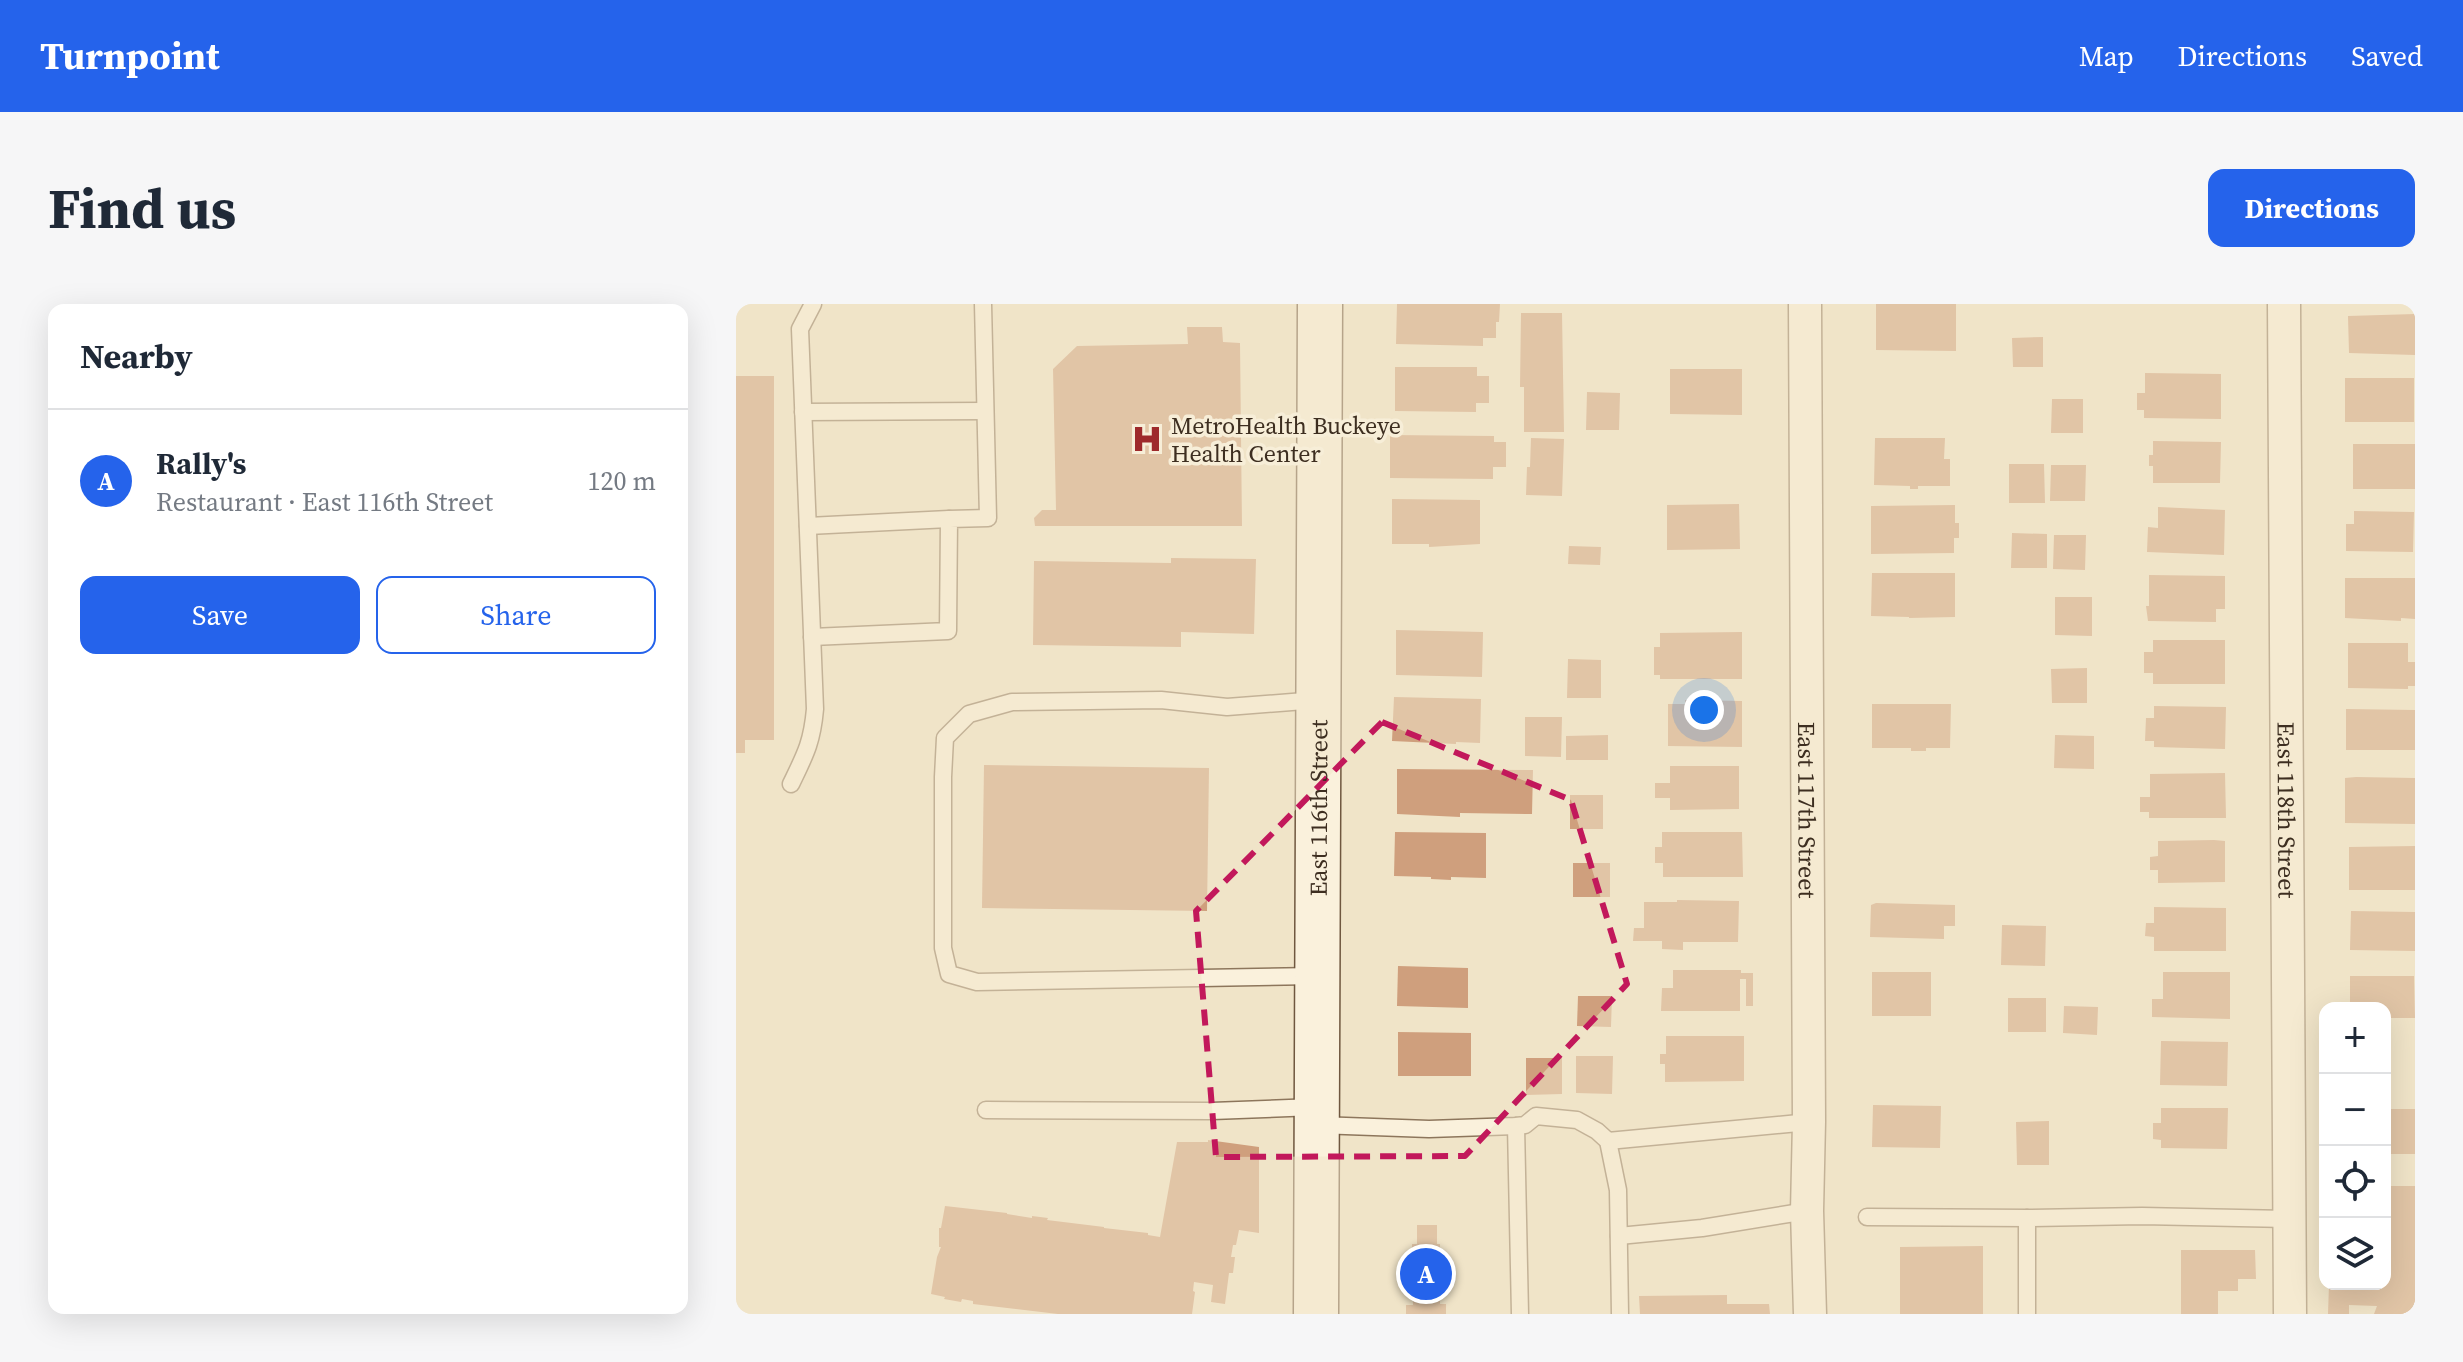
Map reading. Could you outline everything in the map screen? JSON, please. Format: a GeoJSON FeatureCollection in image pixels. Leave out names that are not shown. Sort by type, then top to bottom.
{"type":"FeatureCollection","features":[{"type":"Feature","properties":{"kind":"main road","name":"East 116th Street"},"geometry":{"type":"LineString","coordinates":[[1316,1314],[1320,304]]}},
{"type":"Feature","properties":{"kind":"street","name":"East 117th Street"},"geometry":{"type":"LineString","coordinates":[[1805,304],[1807,1211],[1810,1314]]}},
{"type":"Feature","properties":{"kind":"street","name":"East 118th Street"},"geometry":{"type":"LineString","coordinates":[[2284,304],[2290,1314]]}},
{"type":"Feature","properties":{"kind":"lane"},"geometry":{"type":"LineString","coordinates":[[791,784],[812,736],[815,709],[800,329],[813,304]]}},
{"type":"Feature","properties":{"kind":"lane"},"geometry":{"type":"LineString","coordinates":[[808,526],[988,518],[983,304]]}},
{"type":"Feature","properties":{"kind":"lane"},"geometry":{"type":"LineString","coordinates":[[803,412],[985,411]]}},
{"type":"Feature","properties":{"kind":"lane"},"geometry":{"type":"LineString","coordinates":[[812,637],[948,631],[949,519]]}},
{"type":"Feature","properties":{"kind":"lane"},"geometry":{"type":"LineString","coordinates":[[1318,700],[1227,707],[1161,700],[1012,702],[969,714],[945,738],[943,777],[943,948],[949,974],[977,982],[1318,976]]}},
{"type":"Feature","properties":{"kind":"lane"},"geometry":{"type":"LineString","coordinates":[[986,1110],[1212,1111],[1317,1116],[1429,1129],[1525,1125],[1536,1116],[1577,1120],[1608,1141],[1618,1190],[1620,1314]]}},
{"type":"Feature","properties":{"kind":"lane"},"geometry":{"type":"LineString","coordinates":[[1608,1141],[1809,1122]]}},
{"type":"Feature","properties":{"kind":"lane"},"geometry":{"type":"LineString","coordinates":[[1516,1126],[1520,1314]]}},
{"type":"Feature","properties":{"kind":"lane"},"geometry":{"type":"LineString","coordinates":[[1619,1236],[1702,1228],[1807,1211]]}},
{"type":"Feature","properties":{"kind":"lane"},"geometry":{"type":"LineString","coordinates":[[1867,1217],[2290,1219]]}},
{"type":"Feature","properties":{"kind":"lane"},"geometry":{"type":"LineString","coordinates":[[2027,1218],[2027,1314]]}},
{"type":"Feature","properties":{"kind":"highlighted area"},"geometry":{"type":"Polygon","coordinates":[[[1382,722],[1571,800],[1627,984],[1465,1156],[1216,1157],[1196,911],[1382,722]]]}},
{"type":"Feature","properties":{"kind":"building"},"geometry":{"type":"Polygon","coordinates":[[[1397,304],[1500,304],[1496,338],[1483,338],[1483,346],[1396,344],[1397,304]]]}},
{"type":"Feature","properties":{"kind":"building"},"geometry":{"type":"Polygon","coordinates":[[[1876,304],[1956,304],[1956,351],[1876,350],[1876,304]]]}},
{"type":"Feature","properties":{"kind":"building"},"geometry":{"type":"Polygon","coordinates":[[[1521,313],[1562,313],[1564,432],[1524,432],[1524,387],[1520,387],[1521,313]]]}},
{"type":"Feature","properties":{"kind":"building"},"geometry":{"type":"Polygon","coordinates":[[[2415,314],[2415,355],[2349,353],[2348,316],[2415,314]]]}},
{"type":"Feature","properties":{"kind":"building","name":"MetroHealth Buckeye Health Center"},"geometry":{"type":"Polygon","coordinates":[[[1187,327],[1222,327],[1223,342],[1240,343],[1242,526],[1035,526],[1034,518],[1042,510],[1056,510],[1053,369],[1077,346],[1188,344],[1187,327]]]}},
{"type":"Feature","properties":{"kind":"building"},"geometry":{"type":"Polygon","coordinates":[[[2043,337],[2043,367],[2013,367],[2012,338],[2043,337]]]}},
{"type":"Feature","properties":{"kind":"building"},"geometry":{"type":"Polygon","coordinates":[[[1395,367],[1477,367],[1477,376],[1489,376],[1489,403],[1476,403],[1476,412],[1395,411],[1395,367]]]}},
{"type":"Feature","properties":{"kind":"building"},"geometry":{"type":"Polygon","coordinates":[[[1670,369],[1742,369],[1742,415],[1670,414],[1670,369]]]}},
{"type":"Feature","properties":{"kind":"building"},"geometry":{"type":"Polygon","coordinates":[[[2145,373],[2221,374],[2221,419],[2144,418],[2144,410],[2137,410],[2137,393],[2145,393],[2145,373]]]}},
{"type":"Feature","properties":{"kind":"building"},"geometry":{"type":"Polygon","coordinates":[[[736,376],[774,376],[774,740],[745,740],[745,753],[736,753],[736,376]]]}},
{"type":"Feature","properties":{"kind":"building"},"geometry":{"type":"Polygon","coordinates":[[[2345,378],[2414,378],[2414,422],[2345,422],[2345,378]]]}},
{"type":"Feature","properties":{"kind":"building"},"geometry":{"type":"Polygon","coordinates":[[[1587,392],[1620,393],[1619,430],[1586,430],[1587,392]]]}},
{"type":"Feature","properties":{"kind":"building"},"geometry":{"type":"Polygon","coordinates":[[[2052,399],[2083,399],[2083,433],[2051,433],[2052,399]]]}},
{"type":"Feature","properties":{"kind":"building"},"geometry":{"type":"Polygon","coordinates":[[[1390,435],[1494,436],[1494,442],[1506,442],[1506,467],[1493,467],[1493,479],[1390,478],[1390,435]]]}},
{"type":"Feature","properties":{"kind":"building"},"geometry":{"type":"Polygon","coordinates":[[[1531,438],[1564,439],[1562,496],[1526,495],[1531,438]]]}},
{"type":"Feature","properties":{"kind":"building"},"geometry":{"type":"Polygon","coordinates":[[[1875,438],[1945,438],[1944,459],[1950,459],[1950,486],[1910,489],[1910,486],[1874,485],[1875,438]]]}},
{"type":"Feature","properties":{"kind":"building"},"geometry":{"type":"Polygon","coordinates":[[[2153,441],[2221,442],[2220,483],[2153,483],[2153,466],[2149,466],[2149,455],[2153,455],[2153,441]]]}},
{"type":"Feature","properties":{"kind":"building"},"geometry":{"type":"Polygon","coordinates":[[[2353,444],[2415,444],[2415,489],[2353,489],[2353,444]]]}},
{"type":"Feature","properties":{"kind":"building"},"geometry":{"type":"Polygon","coordinates":[[[2009,464],[2044,464],[2045,503],[2009,503],[2009,464]]]}},
{"type":"Feature","properties":{"kind":"building"},"geometry":{"type":"Polygon","coordinates":[[[2051,465],[2086,465],[2085,501],[2050,501],[2051,465]]]}},
{"type":"Feature","properties":{"kind":"building"},"geometry":{"type":"Polygon","coordinates":[[[1392,499],[1480,500],[1480,544],[1429,547],[1429,544],[1392,544],[1392,499]]]}},
{"type":"Feature","properties":{"kind":"building"},"geometry":{"type":"Polygon","coordinates":[[[1739,504],[1740,549],[1667,550],[1667,505],[1739,504]]]}},
{"type":"Feature","properties":{"kind":"building"},"geometry":{"type":"Polygon","coordinates":[[[1955,505],[1959,538],[1954,538],[1954,553],[1871,554],[1871,506],[1955,505]]]}},
{"type":"Feature","properties":{"kind":"building"},"geometry":{"type":"Polygon","coordinates":[[[2158,507],[2225,510],[2224,555],[2147,552],[2148,527],[2158,528],[2158,507]]]}},
{"type":"Feature","properties":{"kind":"building"},"geometry":{"type":"Polygon","coordinates":[[[2354,511],[2414,512],[2413,552],[2346,551],[2346,524],[2354,524],[2354,511]]]}},
{"type":"Feature","properties":{"kind":"building"},"geometry":{"type":"Polygon","coordinates":[[[2012,533],[2047,534],[2047,568],[2011,568],[2012,533]]]}},
{"type":"Feature","properties":{"kind":"building"},"geometry":{"type":"Polygon","coordinates":[[[2054,535],[2086,535],[2085,570],[2053,569],[2054,535]]]}},
{"type":"Feature","properties":{"kind":"building"},"geometry":{"type":"Polygon","coordinates":[[[1569,546],[1601,547],[1600,565],[1568,564],[1569,546]]]}},
{"type":"Feature","properties":{"kind":"building"},"geometry":{"type":"Polygon","coordinates":[[[1171,558],[1256,559],[1254,634],[1181,632],[1181,647],[1033,645],[1034,561],[1171,563],[1171,558]]]}},
{"type":"Feature","properties":{"kind":"building"},"geometry":{"type":"Polygon","coordinates":[[[1872,573],[1955,573],[1955,617],[1871,616],[1872,573]]]}},
{"type":"Feature","properties":{"kind":"building"},"geometry":{"type":"Polygon","coordinates":[[[2149,575],[2225,576],[2225,609],[2216,609],[2216,622],[2148,621],[2149,575]]]}},
{"type":"Feature","properties":{"kind":"building"},"geometry":{"type":"Polygon","coordinates":[[[2345,578],[2415,578],[2415,619],[2345,618],[2345,578]]]}},
{"type":"Feature","properties":{"kind":"building"},"geometry":{"type":"Polygon","coordinates":[[[2055,597],[2092,597],[2092,636],[2055,635],[2055,597]]]}},
{"type":"Feature","properties":{"kind":"building"},"geometry":{"type":"Polygon","coordinates":[[[1396,630],[1483,632],[1482,677],[1396,675],[1396,630]]]}},
{"type":"Feature","properties":{"kind":"building"},"geometry":{"type":"Polygon","coordinates":[[[1742,632],[1742,679],[1660,679],[1660,675],[1654,675],[1654,647],[1660,647],[1660,633],[1742,632]]]}},
{"type":"Feature","properties":{"kind":"building"},"geometry":{"type":"Polygon","coordinates":[[[2153,640],[2225,640],[2225,684],[2153,684],[2153,673],[2144,673],[2144,652],[2153,652],[2153,640]]]}},
{"type":"Feature","properties":{"kind":"building"},"geometry":{"type":"Polygon","coordinates":[[[2348,643],[2408,643],[2408,662],[2415,662],[2415,686],[2408,686],[2408,689],[2348,688],[2348,643]]]}},
{"type":"Feature","properties":{"kind":"building"},"geometry":{"type":"Polygon","coordinates":[[[1568,659],[1601,660],[1601,698],[1567,698],[1568,659]]]}},
{"type":"Feature","properties":{"kind":"building"},"geometry":{"type":"Polygon","coordinates":[[[2087,668],[2087,703],[2052,703],[2051,669],[2087,668]]]}},
{"type":"Feature","properties":{"kind":"building"},"geometry":{"type":"Polygon","coordinates":[[[1394,697],[1481,699],[1480,743],[1392,741],[1394,697]]]}},
{"type":"Feature","properties":{"kind":"building"},"geometry":{"type":"Polygon","coordinates":[[[1685,700],[1742,701],[1742,747],[1668,746],[1668,704],[1685,704],[1685,700]]]}},
{"type":"Feature","properties":{"kind":"building"},"geometry":{"type":"Polygon","coordinates":[[[1872,704],[1951,704],[1950,748],[1911,751],[1911,748],[1872,748],[1872,704]]]}},
{"type":"Feature","properties":{"kind":"building"},"geometry":{"type":"Polygon","coordinates":[[[2154,706],[2226,707],[2225,749],[2154,747],[2154,741],[2145,741],[2146,718],[2154,718],[2154,706]]]}},
{"type":"Feature","properties":{"kind":"building"},"geometry":{"type":"Polygon","coordinates":[[[2346,709],[2415,710],[2415,750],[2346,750],[2346,709]]]}},
{"type":"Feature","properties":{"kind":"building"},"geometry":{"type":"Polygon","coordinates":[[[1525,717],[1562,717],[1561,757],[1525,756],[1525,717]]]}},
{"type":"Feature","properties":{"kind":"building"},"geometry":{"type":"Polygon","coordinates":[[[1608,735],[1608,760],[1566,760],[1566,736],[1608,735]]]}},
{"type":"Feature","properties":{"kind":"building"},"geometry":{"type":"Polygon","coordinates":[[[2055,735],[2094,736],[2094,769],[2054,768],[2055,735]]]}},
{"type":"Feature","properties":{"kind":"building"},"geometry":{"type":"Polygon","coordinates":[[[984,765],[1209,768],[1207,911],[982,908],[984,765]]]}},
{"type":"Feature","properties":{"kind":"building"},"geometry":{"type":"Polygon","coordinates":[[[1670,766],[1739,766],[1739,809],[1670,810],[1670,798],[1655,798],[1655,783],[1670,783],[1670,766]]]}},
{"type":"Feature","properties":{"kind":"building"},"geometry":{"type":"Polygon","coordinates":[[[1397,769],[1533,770],[1532,814],[1460,813],[1460,817],[1397,814],[1397,769]]]}},
{"type":"Feature","properties":{"kind":"building"},"geometry":{"type":"Polygon","coordinates":[[[2225,773],[2226,818],[2149,818],[2149,812],[2140,812],[2140,797],[2150,797],[2150,774],[2225,773]]]}},
{"type":"Feature","properties":{"kind":"building"},"geometry":{"type":"Polygon","coordinates":[[[2345,778],[2415,778],[2415,824],[2345,823],[2345,778]]]}},
{"type":"Feature","properties":{"kind":"building"},"geometry":{"type":"Polygon","coordinates":[[[1570,795],[1603,795],[1603,829],[1570,829],[1570,795]]]}},
{"type":"Feature","properties":{"kind":"building"},"geometry":{"type":"Polygon","coordinates":[[[1395,832],[1486,833],[1486,878],[1451,877],[1451,880],[1394,876],[1395,832]]]}},
{"type":"Feature","properties":{"kind":"building"},"geometry":{"type":"Polygon","coordinates":[[[1662,832],[1742,832],[1743,877],[1663,877],[1663,863],[1655,863],[1655,847],[1662,847],[1662,832]]]}},
{"type":"Feature","properties":{"kind":"building"},"geometry":{"type":"Polygon","coordinates":[[[2158,841],[2225,841],[2225,882],[2158,883],[2158,870],[2150,870],[2150,857],[2158,856],[2158,841]]]}},
{"type":"Feature","properties":{"kind":"building"},"geometry":{"type":"Polygon","coordinates":[[[2415,846],[2415,890],[2349,890],[2349,847],[2415,846]]]}},
{"type":"Feature","properties":{"kind":"building"},"geometry":{"type":"Polygon","coordinates":[[[1573,863],[1610,863],[1610,897],[1573,897],[1573,863]]]}},
{"type":"Feature","properties":{"kind":"building"},"geometry":{"type":"Polygon","coordinates":[[[1739,901],[1738,942],[1683,942],[1683,950],[1662,949],[1662,941],[1633,941],[1634,928],[1644,928],[1644,902],[1739,901]]]}},
{"type":"Feature","properties":{"kind":"building"},"geometry":{"type":"Polygon","coordinates":[[[1871,905],[1955,905],[1955,926],[1944,926],[1944,939],[1870,937],[1871,905]]]}},
{"type":"Feature","properties":{"kind":"building"},"geometry":{"type":"Polygon","coordinates":[[[2154,907],[2226,908],[2226,951],[2154,951],[2154,937],[2145,936],[2146,923],[2154,923],[2154,907]]]}},
{"type":"Feature","properties":{"kind":"building"},"geometry":{"type":"Polygon","coordinates":[[[2351,911],[2415,912],[2415,951],[2350,950],[2351,911]]]}},
{"type":"Feature","properties":{"kind":"building"},"geometry":{"type":"Polygon","coordinates":[[[2002,925],[2046,926],[2045,966],[2001,965],[2002,925]]]}},
{"type":"Feature","properties":{"kind":"building"},"geometry":{"type":"Polygon","coordinates":[[[1398,966],[1468,968],[1468,1008],[1397,1006],[1398,966]]]}},
{"type":"Feature","properties":{"kind":"building"},"geometry":{"type":"Polygon","coordinates":[[[1673,970],[1741,970],[1741,973],[1753,973],[1753,1006],[1746,1006],[1746,979],[1740,979],[1740,1011],[1661,1011],[1662,988],[1673,988],[1673,970]]]}},
{"type":"Feature","properties":{"kind":"building"},"geometry":{"type":"Polygon","coordinates":[[[1872,972],[1931,972],[1931,1016],[1872,1016],[1872,972]]]}},
{"type":"Feature","properties":{"kind":"building"},"geometry":{"type":"Polygon","coordinates":[[[2163,972],[2230,972],[2230,1019],[2152,1017],[2152,999],[2163,999],[2163,972]]]}},
{"type":"Feature","properties":{"kind":"building"},"geometry":{"type":"Polygon","coordinates":[[[2350,976],[2414,976],[2415,1018],[2391,1018],[2391,1002],[2350,1002],[2350,976]]]}},
{"type":"Feature","properties":{"kind":"building"},"geometry":{"type":"Polygon","coordinates":[[[1578,996],[1612,996],[1611,1027],[1577,1026],[1578,996]]]}},
{"type":"Feature","properties":{"kind":"building"},"geometry":{"type":"Polygon","coordinates":[[[2008,998],[2046,998],[2046,1032],[2008,1032],[2008,998]]]}},
{"type":"Feature","properties":{"kind":"building"},"geometry":{"type":"Polygon","coordinates":[[[2064,1006],[2098,1007],[2097,1035],[2063,1033],[2064,1006]]]}},
{"type":"Feature","properties":{"kind":"building"},"geometry":{"type":"Polygon","coordinates":[[[1398,1032],[1471,1033],[1471,1076],[1398,1076],[1398,1032]]]}},
{"type":"Feature","properties":{"kind":"building"},"geometry":{"type":"Polygon","coordinates":[[[1666,1036],[1744,1036],[1744,1081],[1665,1082],[1665,1064],[1660,1064],[1660,1054],[1666,1054],[1666,1036]]]}},
{"type":"Feature","properties":{"kind":"building"},"geometry":{"type":"Polygon","coordinates":[[[2161,1041],[2228,1042],[2227,1086],[2160,1085],[2161,1041]]]}},
{"type":"Feature","properties":{"kind":"building"},"geometry":{"type":"Polygon","coordinates":[[[1576,1056],[1613,1056],[1612,1094],[1576,1093],[1576,1056]]]}},
{"type":"Feature","properties":{"kind":"building"},"geometry":{"type":"Polygon","coordinates":[[[1526,1058],[1562,1058],[1562,1094],[1526,1095],[1526,1058]]]}},
{"type":"Feature","properties":{"kind":"building"},"geometry":{"type":"Polygon","coordinates":[[[1873,1105],[1941,1106],[1940,1148],[1872,1147],[1873,1105]]]}},
{"type":"Feature","properties":{"kind":"building"},"geometry":{"type":"Polygon","coordinates":[[[2161,1108],[2228,1108],[2227,1149],[2161,1148],[2161,1140],[2153,1139],[2153,1123],[2161,1123],[2161,1108]]]}},
{"type":"Feature","properties":{"kind":"building"},"geometry":{"type":"Polygon","coordinates":[[[2391,1109],[2415,1109],[2415,1154],[2391,1154],[2391,1109]]]}},
{"type":"Feature","properties":{"kind":"building"},"geometry":{"type":"Polygon","coordinates":[[[2049,1121],[2049,1165],[2017,1165],[2016,1122],[2049,1121]]]}},
{"type":"Feature","properties":{"kind":"building"},"geometry":{"type":"Polygon","coordinates":[[[1208,1140],[1259,1147],[1259,1233],[1239,1230],[1236,1245],[1233,1245],[1233,1273],[1229,1273],[1225,1304],[1211,1302],[1213,1285],[1194,1282],[1192,1314],[1058,1314],[973,1304],[973,1301],[962,1299],[961,1302],[931,1294],[941,1247],[939,1228],[945,1206],[1048,1218],[1160,1237],[1177,1142],[1208,1140]]]}},
{"type":"Feature","properties":{"kind":"building"},"geometry":{"type":"Polygon","coordinates":[[[2391,1186],[2415,1186],[2415,1314],[2374,1314],[2377,1306],[2349,1305],[2349,1314],[2328,1314],[2329,1290],[2391,1290],[2391,1186]]]}},
{"type":"Feature","properties":{"kind":"building"},"geometry":{"type":"Polygon","coordinates":[[[1417,1225],[1437,1225],[1440,1304],[1446,1304],[1446,1314],[1406,1314],[1406,1305],[1413,1305],[1412,1244],[1417,1244],[1417,1225]]]}},
{"type":"Feature","properties":{"kind":"building"},"geometry":{"type":"Polygon","coordinates":[[[1983,1246],[1983,1314],[1900,1314],[1900,1247],[1983,1246]]]}},
{"type":"Feature","properties":{"kind":"building"},"geometry":{"type":"Polygon","coordinates":[[[2181,1250],[2255,1250],[2256,1279],[2238,1279],[2238,1291],[2218,1291],[2218,1314],[2181,1314],[2181,1250]]]}},
{"type":"Feature","properties":{"kind":"building"},"geometry":{"type":"Polygon","coordinates":[[[1727,1295],[1727,1304],[1769,1304],[1770,1314],[1640,1314],[1639,1296],[1727,1295]]]}},
{"type":"Feature","properties":{"kind":"place","name":"MetroHealth Buckeye Health Center"},"geometry":{"type":"Point","coordinates":[1147,439]}},
{"type":"Feature","properties":{"kind":"place","name":"Rally's"},"geometry":{"type":"Point","coordinates":[1426,1274]}}]}
